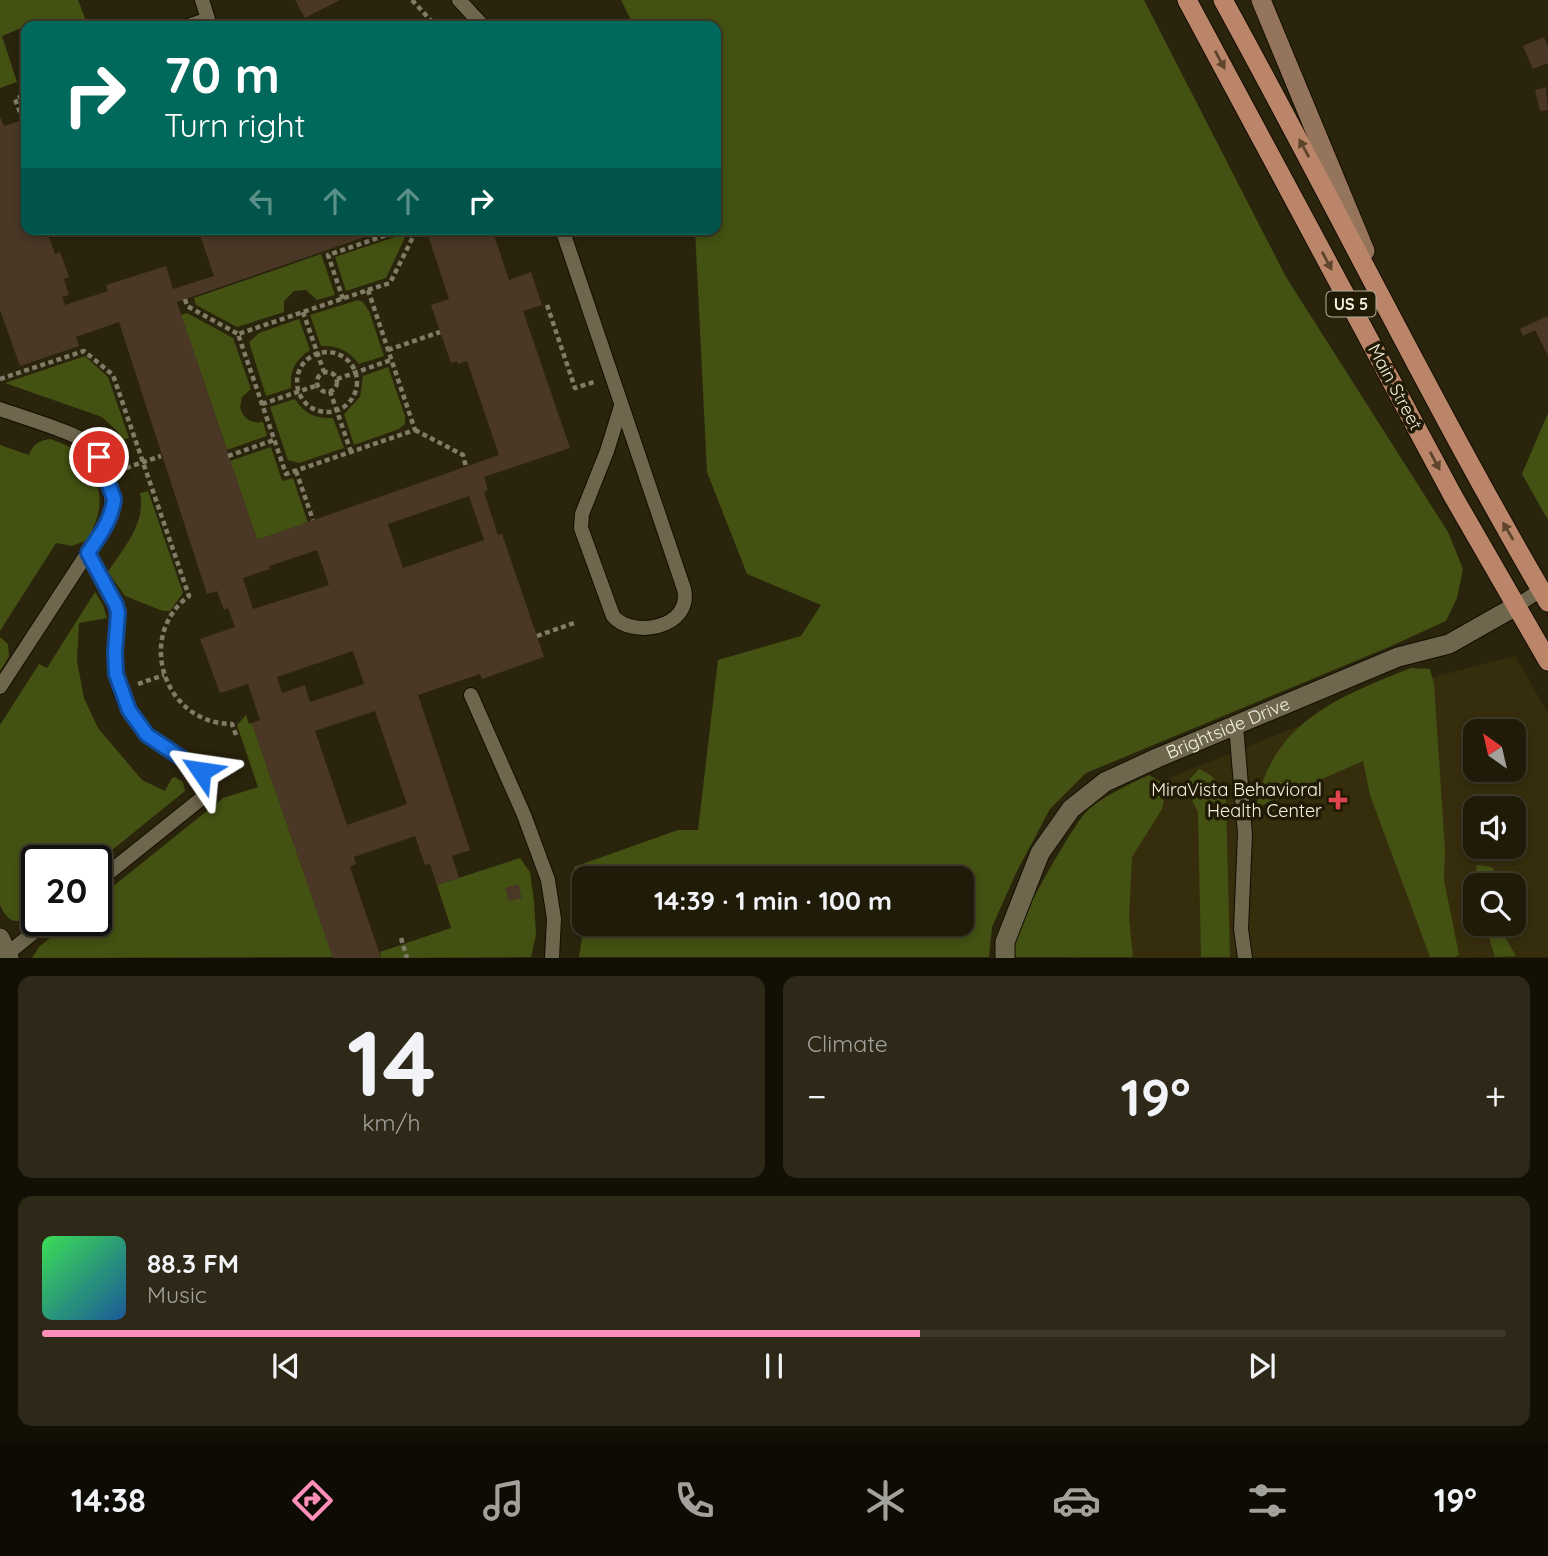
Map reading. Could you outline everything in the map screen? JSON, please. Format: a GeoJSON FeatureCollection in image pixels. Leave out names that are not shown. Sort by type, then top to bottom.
{"type":"FeatureCollection","features":[{"type":"Feature","properties":{"kind":"main road","name":"Main Street"},"geometry":{"type":"LineString","coordinates":[[1187,0],[1447,484],[1548,661]]}},
{"type":"Feature","properties":{"kind":"main road","name":"Main Street"},"geometry":{"type":"LineString","coordinates":[[1223,0],[1305,148],[1482,486],[1546,593]]}},
{"type":"Feature","properties":{"kind":"main road","name":"Main Street"},"geometry":{"type":"LineString","coordinates":[[1261,0],[1393,317]]}},
{"type":"Feature","properties":{"kind":"street","name":"Brightside Drive"},"geometry":{"type":"LineString","coordinates":[[1005,957],[1006,942],[1040,853],[1071,809],[1105,782],[1398,657],[1450,644],[1516,606]]}},
{"type":"Feature","properties":{"kind":"lane"},"geometry":{"type":"LineString","coordinates":[[202,0],[208,19],[202,21]]}},
{"type":"Feature","properties":{"kind":"lane"},"geometry":{"type":"LineString","coordinates":[[459,0],[478,21]]}},
{"type":"Feature","properties":{"kind":"lane"},"geometry":{"type":"LineString","coordinates":[[564,235],[685,595],[685,602],[675,618],[657,627],[643,627],[616,620],[581,528],[582,514],[607,451],[621,406]]}},
{"type":"Feature","properties":{"kind":"lane"},"geometry":{"type":"LineString","coordinates":[[0,409],[72,435],[91,445],[96,451],[114,499],[105,526],[0,687]]}},
{"type":"Feature","properties":{"kind":"lane"},"geometry":{"type":"LineString","coordinates":[[88,553],[118,613],[115,664],[120,691],[129,710],[147,735],[199,768],[206,787],[202,798],[112,870]]}},
{"type":"Feature","properties":{"kind":"lane","name":"Brightside Drive"},"geometry":{"type":"LineString","coordinates":[[1516,606],[1546,593]]}},
{"type":"Feature","properties":{"kind":"lane"},"geometry":{"type":"LineString","coordinates":[[471,695],[524,815],[548,880],[554,919],[552,957]]}},
{"type":"Feature","properties":{"kind":"lane"},"geometry":{"type":"LineString","coordinates":[[1236,725],[1245,834],[1241,929],[1245,957]]}},
{"type":"Feature","properties":{"kind":"lane"},"geometry":{"type":"LineString","coordinates":[[6,950],[26,936]]}},
{"type":"Feature","properties":{"kind":"path"},"geometry":{"type":"LineString","coordinates":[[412,0],[431,21]]}},
{"type":"Feature","properties":{"kind":"path"},"geometry":{"type":"LineString","coordinates":[[21,97],[15,99],[21,115]]}},
{"type":"Feature","properties":{"kind":"path"},"geometry":{"type":"LineString","coordinates":[[343,299],[328,255],[386,235]]}},
{"type":"Feature","properties":{"kind":"path"},"geometry":{"type":"LineString","coordinates":[[238,334],[390,283],[414,235]]}},
{"type":"Feature","properties":{"kind":"path"},"geometry":{"type":"LineString","coordinates":[[368,290],[415,430],[463,456],[466,467]]}},
{"type":"Feature","properties":{"kind":"path"},"geometry":{"type":"LineString","coordinates":[[185,299],[187,306],[238,334],[286,474],[415,430]]}},
{"type":"Feature","properties":{"kind":"path"},"geometry":{"type":"LineString","coordinates":[[547,305],[575,388],[597,381]]}},
{"type":"Feature","properties":{"kind":"path"},"geometry":{"type":"LineString","coordinates":[[303,312],[324,372]]}},
{"type":"Feature","properties":{"kind":"path"},"geometry":{"type":"LineString","coordinates":[[388,350],[440,332]]}},
{"type":"Feature","properties":{"kind":"path"},"geometry":{"type":"LineString","coordinates":[[0,379],[84,351],[113,375],[189,596],[176,607],[162,636],[160,656],[164,675],[172,692],[188,709],[208,720],[232,724],[236,735]]}},
{"type":"Feature","properties":{"kind":"path"},"geometry":{"type":"LineString","coordinates":[[336,353],[344,357],[355,372],[355,393],[336,410],[321,411],[311,407],[299,391],[298,373],[309,358],[317,354],[336,353]]}},
{"type":"Feature","properties":{"kind":"path"},"geometry":{"type":"LineString","coordinates":[[337,379],[391,360]]}},
{"type":"Feature","properties":{"kind":"path"},"geometry":{"type":"LineString","coordinates":[[324,372],[333,374],[337,379]]}},
{"type":"Feature","properties":{"kind":"path"},"geometry":{"type":"LineString","coordinates":[[324,372],[319,377],[318,385],[323,391],[335,388],[337,379]]}},
{"type":"Feature","properties":{"kind":"path"},"geometry":{"type":"LineString","coordinates":[[262,404],[318,385]]}},
{"type":"Feature","properties":{"kind":"path"},"geometry":{"type":"LineString","coordinates":[[330,391],[351,452]]}},
{"type":"Feature","properties":{"kind":"path"},"geometry":{"type":"LineString","coordinates":[[228,456],[274,440]]}},
{"type":"Feature","properties":{"kind":"path"},"geometry":{"type":"LineString","coordinates":[[126,468],[161,456]]}},
{"type":"Feature","properties":{"kind":"path"},"geometry":{"type":"LineString","coordinates":[[296,471],[313,520]]}},
{"type":"Feature","properties":{"kind":"path"},"geometry":{"type":"LineString","coordinates":[[537,636],[573,623]]}},
{"type":"Feature","properties":{"kind":"path"},"geometry":{"type":"LineString","coordinates":[[120,691],[164,675]]}},
{"type":"Feature","properties":{"kind":"path"},"geometry":{"type":"LineString","coordinates":[[401,939],[407,957]]}},
{"type":"Feature","properties":{"kind":"shaded area","name":"MiraVista Behavioral Health Center"},"geometry":{"type":"Polygon","coordinates":[[[1515,656],[1548,713],[1548,957],[1066,958],[1137,791],[1395,687],[1515,656]]]}},
{"type":"Feature","properties":{"kind":"green space"},"geometry":{"type":"Polygon","coordinates":[[[0,0],[78,0],[86,21],[21,21],[21,28],[2,36],[17,82],[0,88],[0,0]]]}},
{"type":"Feature","properties":{"kind":"green space"},"geometry":{"type":"Polygon","coordinates":[[[621,0],[1144,0],[1286,277],[1448,532],[1463,569],[1457,598],[1446,621],[1086,773],[1050,809],[1016,873],[992,927],[989,957],[579,957],[582,936],[974,936],[974,866],[577,866],[678,830],[698,830],[718,660],[801,636],[821,605],[747,574],[707,472],[695,235],[721,235],[721,21],[632,21],[621,0]]]}},
{"type":"Feature","properties":{"kind":"green space"},"geometry":{"type":"Polygon","coordinates":[[[406,235],[386,278],[346,291],[335,257],[406,235]]]}},
{"type":"Feature","properties":{"kind":"green space"},"geometry":{"type":"Polygon","coordinates":[[[321,254],[335,295],[317,300],[306,290],[294,291],[284,301],[284,312],[237,327],[196,305],[194,298],[321,254]]]}},
{"type":"Feature","properties":{"kind":"green space"},"geometry":{"type":"Polygon","coordinates":[[[358,300],[363,302],[369,311],[384,356],[359,364],[343,350],[321,346],[310,315],[358,300]]]}},
{"type":"Feature","properties":{"kind":"green space"},"geometry":{"type":"Polygon","coordinates":[[[187,313],[233,338],[251,389],[242,397],[240,408],[248,420],[263,422],[267,436],[227,450],[181,315],[187,313]]]}},
{"type":"Feature","properties":{"kind":"green space"},"geometry":{"type":"Polygon","coordinates":[[[299,319],[310,350],[294,366],[291,388],[266,396],[249,342],[259,333],[299,319]]]}},
{"type":"Feature","properties":{"kind":"green space"},"geometry":{"type":"Polygon","coordinates":[[[85,356],[108,377],[129,438],[122,440],[102,417],[5,383],[85,356]]]}},
{"type":"Feature","properties":{"kind":"green space"},"geometry":{"type":"Polygon","coordinates":[[[388,367],[405,416],[405,424],[399,429],[354,445],[344,414],[360,397],[363,376],[388,367]]]}},
{"type":"Feature","properties":{"kind":"green space"},"geometry":{"type":"Polygon","coordinates":[[[295,399],[311,414],[321,418],[333,418],[344,448],[299,463],[288,460],[270,407],[295,399]]]}},
{"type":"Feature","properties":{"kind":"green space"},"geometry":{"type":"Polygon","coordinates":[[[1548,413],[1548,520],[1522,474],[1548,413]]]}},
{"type":"Feature","properties":{"kind":"green space"},"geometry":{"type":"Polygon","coordinates":[[[50,439],[76,451],[88,463],[99,492],[98,514],[88,540],[72,546],[56,543],[0,631],[0,445],[29,455],[36,444],[50,439]]]}},
{"type":"Feature","properties":{"kind":"green space"},"geometry":{"type":"Polygon","coordinates":[[[271,447],[282,481],[293,478],[308,523],[257,540],[230,461],[271,447]]]}},
{"type":"Feature","properties":{"kind":"green space"},"geometry":{"type":"Polygon","coordinates":[[[148,491],[183,593],[170,611],[163,611],[125,596],[108,572],[137,525],[140,493],[148,491]]]}},
{"type":"Feature","properties":{"kind":"green space"},"geometry":{"type":"Polygon","coordinates":[[[95,592],[107,618],[79,623],[77,661],[84,698],[98,728],[142,780],[165,791],[175,777],[183,782],[185,791],[112,850],[112,845],[21,845],[21,920],[16,921],[8,917],[0,905],[0,725],[39,664],[47,668],[95,592]]]}},
{"type":"Feature","properties":{"kind":"green space"},"geometry":{"type":"Polygon","coordinates":[[[0,637],[8,644],[9,657],[0,671],[0,637]]]}},
{"type":"Feature","properties":{"kind":"green space"},"geometry":{"type":"Polygon","coordinates":[[[1411,668],[1430,669],[1434,684],[1445,850],[1444,880],[1459,955],[1454,957],[1430,957],[1370,795],[1363,761],[1256,808],[1264,778],[1276,754],[1292,734],[1334,702],[1411,668]]]}},
{"type":"Feature","properties":{"kind":"green space"},"geometry":{"type":"Polygon","coordinates":[[[246,715],[249,724],[252,723],[333,957],[32,958],[39,947],[52,936],[112,936],[112,887],[223,798],[258,787],[237,725],[246,715]]]}},
{"type":"Feature","properties":{"kind":"green space"},"geometry":{"type":"Polygon","coordinates":[[[1199,769],[1216,781],[1226,799],[1230,957],[1201,957],[1198,812],[1187,782],[1199,769]]]}},
{"type":"Feature","properties":{"kind":"green space"},"geometry":{"type":"Polygon","coordinates":[[[1149,775],[1163,783],[1165,795],[1162,809],[1132,857],[1129,918],[1133,957],[1015,957],[1014,941],[1025,915],[1081,818],[1102,800],[1149,775]]]}},
{"type":"Feature","properties":{"kind":"green space"},"geometry":{"type":"Polygon","coordinates":[[[520,858],[530,872],[534,901],[536,935],[531,957],[381,958],[380,952],[451,928],[437,885],[520,858]]]}},
{"type":"Feature","properties":{"kind":"green space"},"geometry":{"type":"Polygon","coordinates":[[[1477,865],[1492,867],[1495,873],[1476,873],[1477,865]]]}},
{"type":"Feature","properties":{"kind":"green space"},"geometry":{"type":"Polygon","coordinates":[[[1489,936],[1506,936],[1516,956],[1495,957],[1489,936]]]}},
{"type":"Feature","properties":{"kind":"building"},"geometry":{"type":"Polygon","coordinates":[[[295,0],[340,0],[305,18],[295,0]]]}},
{"type":"Feature","properties":{"kind":"building"},"geometry":{"type":"Polygon","coordinates":[[[1544,37],[1548,48],[1548,63],[1533,69],[1523,46],[1544,37]]]}},
{"type":"Feature","properties":{"kind":"building"},"geometry":{"type":"Polygon","coordinates":[[[1546,87],[1548,110],[1540,111],[1535,90],[1546,87]]]}},
{"type":"Feature","properties":{"kind":"building"},"geometry":{"type":"Polygon","coordinates":[[[0,117],[4,126],[21,121],[21,235],[48,235],[55,254],[60,252],[69,277],[64,279],[69,295],[62,297],[65,305],[108,291],[106,285],[166,266],[173,289],[214,276],[200,235],[371,235],[177,302],[257,540],[499,455],[467,361],[451,363],[431,305],[449,299],[428,235],[494,235],[509,280],[531,272],[542,305],[523,311],[570,448],[484,477],[488,490],[484,492],[498,535],[502,534],[544,657],[482,679],[480,674],[418,695],[470,850],[452,856],[459,878],[437,885],[430,864],[425,865],[415,836],[354,857],[356,864],[350,867],[381,958],[333,958],[252,723],[260,720],[248,684],[220,693],[200,639],[235,627],[228,608],[224,610],[217,591],[207,594],[119,322],[76,337],[79,346],[20,366],[0,310],[0,117]],[[469,496],[388,524],[403,568],[484,540],[469,496]],[[317,550],[243,578],[253,609],[329,585],[317,550]],[[353,651],[277,677],[282,693],[305,685],[310,702],[364,684],[353,651]],[[375,711],[315,731],[347,825],[407,804],[375,711]]]}},
{"type":"Feature","properties":{"kind":"building"},"geometry":{"type":"Polygon","coordinates":[[[1547,316],[1548,356],[1535,330],[1523,336],[1520,329],[1547,316]]]}},
{"type":"Feature","properties":{"kind":"building"},"geometry":{"type":"Polygon","coordinates":[[[518,884],[522,898],[509,901],[505,888],[518,884]]]}},
{"type":"Feature","properties":{"kind":"place","name":"MiraVista Behavioral Health Center"},"geometry":{"type":"Point","coordinates":[1338,800]}},
{"type":"Feature","properties":{"kind":"route"},"geometry":{"type":"LineString","coordinates":[[99,457],[114,499],[111,514],[88,553],[118,613],[115,664],[120,691],[129,710],[147,735],[201,771]]}}]}
